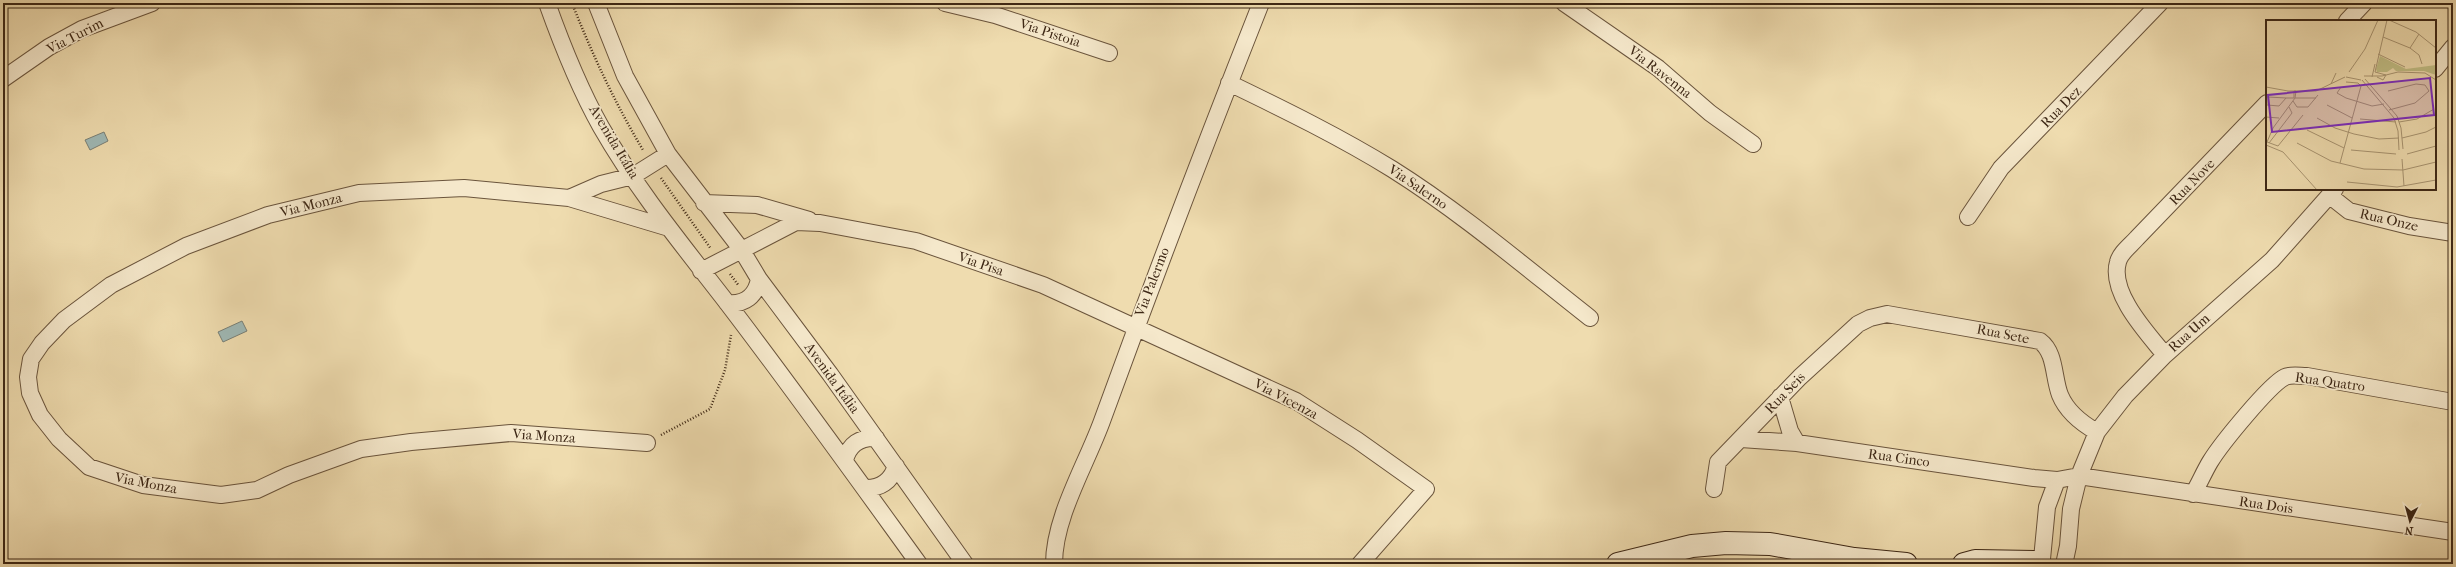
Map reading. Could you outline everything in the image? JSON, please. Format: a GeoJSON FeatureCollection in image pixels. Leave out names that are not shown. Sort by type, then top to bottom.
{"type":"FeatureCollection","features":[{"type":"Feature","properties":{"kind":"main road"},"geometry":{"type":"LineString","coordinates":[[1618,564],[1692,546],[1733,543],[1770,544],[1854,559],[1906,564]]}},
{"type":"Feature","properties":{"kind":"main road"},"geometry":{"type":"LineString","coordinates":[[1964,564],[1975,561],[2039,562]]}},
{"type":"Feature","properties":{"kind":"street","name":"Via Turim"},"geometry":{"type":"LineString","coordinates":[[3,79],[49,47],[82,29],[152,3]]}},
{"type":"Feature","properties":{"kind":"street","name":"Avenida Itália"},"geometry":{"type":"LineString","coordinates":[[547,3],[561,41],[602,128],[633,176],[701,271],[727,303],[845,460],[919,564]]}},
{"type":"Feature","properties":{"kind":"street","name":"Avenida Itália"},"geometry":{"type":"LineString","coordinates":[[596,3],[625,76],[668,154],[704,203],[741,249],[759,279],[876,438],[965,564]]}},
{"type":"Feature","properties":{"kind":"street","name":"Via Pistoia"},"geometry":{"type":"LineString","coordinates":[[945,3],[995,15],[1109,52]]}},
{"type":"Feature","properties":{"kind":"street","name":"Via Palermo"},"geometry":{"type":"LineString","coordinates":[[1054,564],[1054,554],[1066,509],[1101,424],[1136,326],[1261,3]]}},
{"type":"Feature","properties":{"kind":"street","name":"Via Ravenna"},"geometry":{"type":"LineString","coordinates":[[1564,3],[1658,68],[1710,113],[1752,144]]}},
{"type":"Feature","properties":{"kind":"street","name":"Rua Dez"},"geometry":{"type":"LineString","coordinates":[[1968,217],[2001,168],[2160,3]]}},
{"type":"Feature","properties":{"kind":"street"},"geometry":{"type":"LineString","coordinates":[[2347,20],[2364,3]]}},
{"type":"Feature","properties":{"kind":"street"},"geometry":{"type":"LineString","coordinates":[[2436,68],[2453,47]]}},
{"type":"Feature","properties":{"kind":"street","name":"Via Salerno"},"geometry":{"type":"LineString","coordinates":[[1229,84],[1307,120],[1392,169],[1457,213],[1590,318]]}},
{"type":"Feature","properties":{"kind":"street","name":"Rua Nove"},"geometry":{"type":"LineString","coordinates":[[2165,355],[2132,313],[2125,300],[2117,275],[2118,261],[2137,238],[2266,104]]}},
{"type":"Feature","properties":{"kind":"street","name":"Via Monza"},"geometry":{"type":"LineString","coordinates":[[569,198],[601,184],[633,176],[668,154]]}},
{"type":"Feature","properties":{"kind":"street","name":"Via Monza"},"geometry":{"type":"LineString","coordinates":[[648,443],[511,433],[410,442],[361,449],[289,475],[257,490],[220,495],[143,485],[110,476],[88,467],[60,439],[40,415],[30,393],[28,377],[31,359],[42,343],[64,320],[111,285],[186,246],[268,215],[360,193],[464,188],[569,198],[669,228]]}},
{"type":"Feature","properties":{"kind":"street","name":"Rua Onze"},"geometry":{"type":"LineString","coordinates":[[2332,193],[2349,212],[2408,226],[2453,233]]}},
{"type":"Feature","properties":{"kind":"street","name":"Rua Um"},"geometry":{"type":"LineString","coordinates":[[2066,562],[2071,509],[2079,476],[2097,432],[2125,396],[2165,355],[2272,260],[2332,193]]}},
{"type":"Feature","properties":{"kind":"street","name":"Via Pisa"},"geometry":{"type":"LineString","coordinates":[[704,203],[757,205],[820,223],[916,241],[1043,285],[1136,326]]}},
{"type":"Feature","properties":{"kind":"street","name":"Via Pisa"},"geometry":{"type":"LineString","coordinates":[[741,249],[796,222],[820,223]]}},
{"type":"Feature","properties":{"kind":"street"},"geometry":{"type":"LineString","coordinates":[[701,271],[741,249]]}},
{"type":"Feature","properties":{"kind":"street"},"geometry":{"type":"LineString","coordinates":[[727,303],[742,302],[749,299],[757,288],[759,279]]}},
{"type":"Feature","properties":{"kind":"street","name":"Rua Seis"},"geometry":{"type":"LineString","coordinates":[[1714,489],[1718,462],[1800,377],[1858,324],[1879,314]]}},
{"type":"Feature","properties":{"kind":"street","name":"Rua Sete"},"geometry":{"type":"LineString","coordinates":[[1879,314],[1947,323],[2040,341],[2046,346],[2050,354],[2060,396],[2070,411],[2081,422],[2097,432]]}},
{"type":"Feature","properties":{"kind":"street","name":"Via Vicenza"},"geometry":{"type":"LineString","coordinates":[[1136,326],[1296,401],[1357,440],[1426,489],[1360,564]]}},
{"type":"Feature","properties":{"kind":"street","name":"Rua Quatro"},"geometry":{"type":"LineString","coordinates":[[2193,494],[2211,461],[2227,441],[2266,394],[2280,380],[2288,376],[2306,376],[2453,402]]}},
{"type":"Feature","properties":{"kind":"street"},"geometry":{"type":"LineString","coordinates":[[1780,397],[1790,431],[1797,443]]}},
{"type":"Feature","properties":{"kind":"street"},"geometry":{"type":"LineString","coordinates":[[845,460],[847,453],[856,442],[869,438],[876,438]]}},
{"type":"Feature","properties":{"kind":"street","name":"Rua Cinco"},"geometry":{"type":"LineString","coordinates":[[1741,439],[1797,443],[2034,478],[2057,480]]}},
{"type":"Feature","properties":{"kind":"street"},"geometry":{"type":"LineString","coordinates":[[864,488],[878,487],[885,484],[890,479],[896,466]]}},
{"type":"Feature","properties":{"kind":"street"},"geometry":{"type":"LineString","coordinates":[[2039,562],[2047,507],[2057,480],[2079,476]]}},
{"type":"Feature","properties":{"kind":"street","name":"Rua Dois"},"geometry":{"type":"LineString","coordinates":[[2079,476],[2453,532]]}},
{"type":"Feature","properties":{"kind":"street"},"geometry":{"type":"LineString","coordinates":[[2039,562],[2054,556],[2066,562]]}},
{"type":"Feature","properties":{"kind":"path"},"geometry":{"type":"LineString","coordinates":[[648,443],[710,409],[725,370],[729,340],[739,319]]}},
{"type":"Feature","properties":{"kind":"water"},"geometry":{"type":"Polygon","coordinates":[[[104,132],[108,141],[90,150],[85,140],[104,132]]]}},
{"type":"Feature","properties":{"kind":"water"},"geometry":{"type":"Polygon","coordinates":[[[242,321],[247,331],[223,342],[218,332],[242,321]]]}}]}
